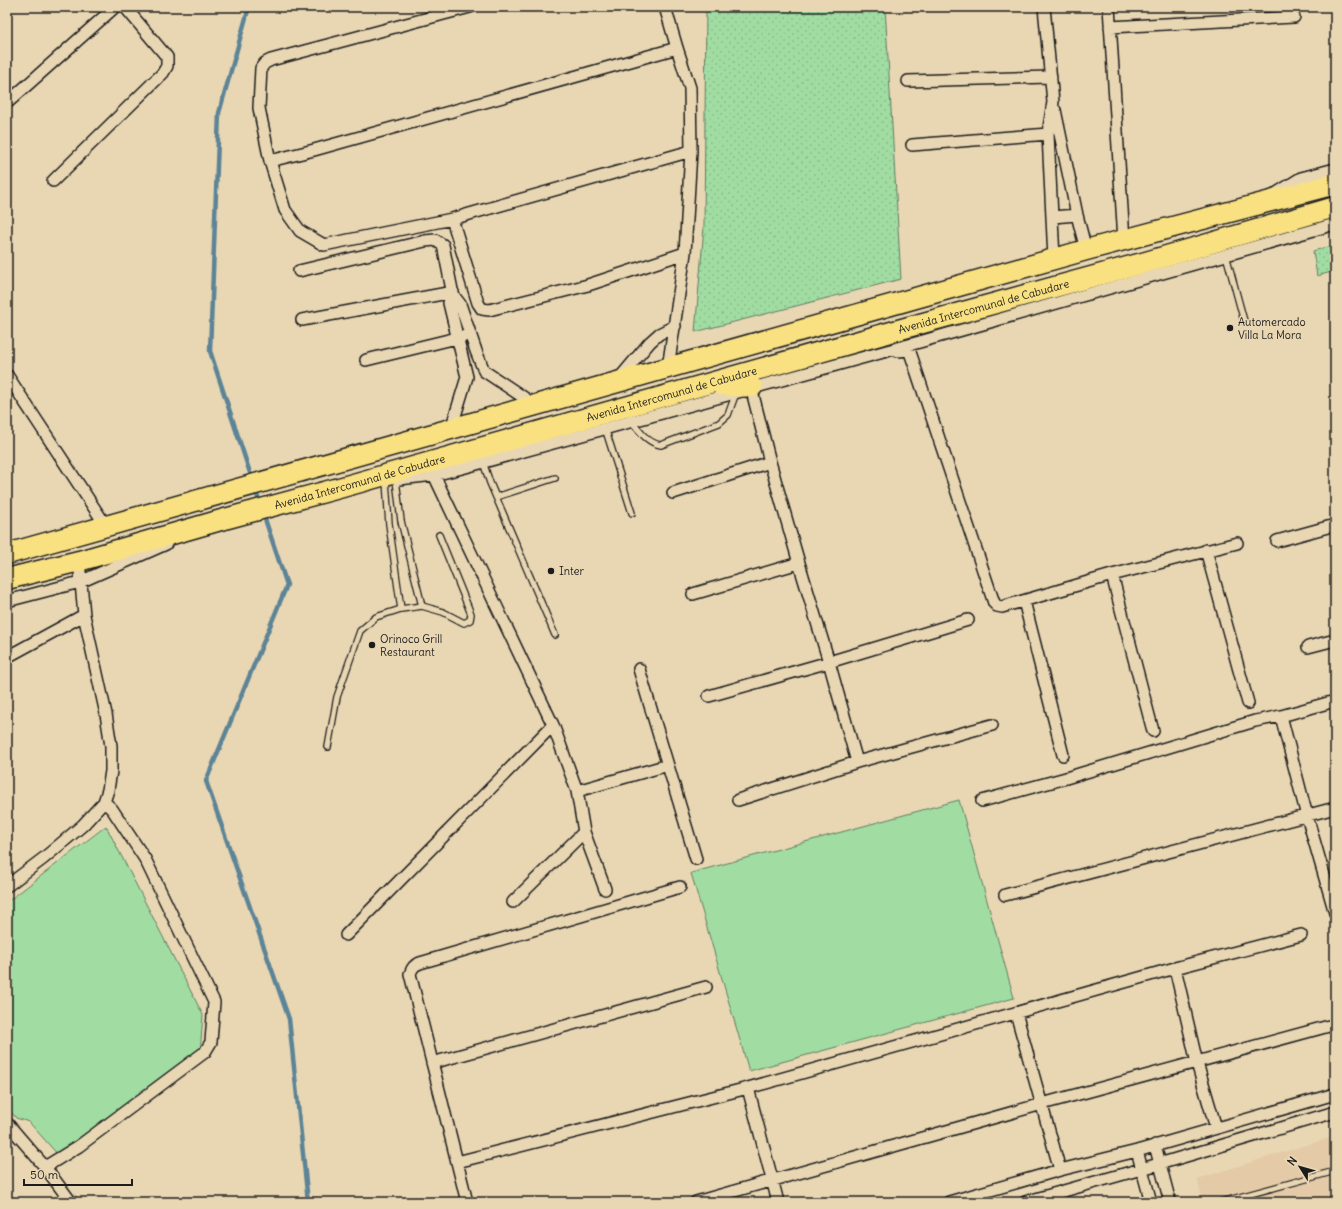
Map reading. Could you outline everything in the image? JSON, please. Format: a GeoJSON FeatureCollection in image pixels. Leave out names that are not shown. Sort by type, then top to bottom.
{"type":"FeatureCollection","features":[{"type":"Feature","properties":{"kind":"highway"},"geometry":{"type":"LineString","coordinates":[[7,554],[1086,250],[1335,184]]}},
{"type":"Feature","properties":{"kind":"highway","name":"Avenida Intercomunal de Cabudare"},"geometry":{"type":"LineString","coordinates":[[7,579],[79,561],[912,326],[1146,262],[1335,207]]}},
{"type":"Feature","properties":{"kind":"highway"},"geometry":{"type":"LineString","coordinates":[[705,385],[747,391]]}},
{"type":"Feature","properties":{"kind":"street"},"geometry":{"type":"LineString","coordinates":[[7,103],[115,7]]}},
{"type":"Feature","properties":{"kind":"street"},"geometry":{"type":"LineString","coordinates":[[54,181],[163,73],[167,66],[167,58],[125,7]]}},
{"type":"Feature","properties":{"kind":"street"},"geometry":{"type":"LineString","coordinates":[[470,7],[271,60],[265,63],[261,68],[259,108],[270,161],[285,210],[300,231],[324,245],[452,218],[691,151]]}},
{"type":"Feature","properties":{"kind":"street"},"geometry":{"type":"LineString","coordinates":[[665,7],[690,88],[691,151],[685,253],[668,368]]}},
{"type":"Feature","properties":{"kind":"street"},"geometry":{"type":"LineString","coordinates":[[1044,7],[1053,102],[1086,250]]}},
{"type":"Feature","properties":{"kind":"street"},"geometry":{"type":"LineString","coordinates":[[1109,7],[1124,240]]}},
{"type":"Feature","properties":{"kind":"street"},"geometry":{"type":"LineString","coordinates":[[1110,27],[1294,17]]}},
{"type":"Feature","properties":{"kind":"street"},"geometry":{"type":"LineString","coordinates":[[270,161],[677,48]]}},
{"type":"Feature","properties":{"kind":"street"},"geometry":{"type":"LineString","coordinates":[[908,80],[1051,77]]}},
{"type":"Feature","properties":{"kind":"street"},"geometry":{"type":"LineString","coordinates":[[1053,102],[1048,134],[1054,259]]}},
{"type":"Feature","properties":{"kind":"street"},"geometry":{"type":"LineString","coordinates":[[912,145],[1048,134]]}},
{"type":"Feature","properties":{"kind":"street"},"geometry":{"type":"LineString","coordinates":[[1259,204],[1301,178],[1335,169]]}},
{"type":"Feature","properties":{"kind":"street"},"geometry":{"type":"LineString","coordinates":[[1052,217],[1077,215]]}},
{"type":"Feature","properties":{"kind":"street"},"geometry":{"type":"LineString","coordinates":[[452,218],[478,303],[482,308],[489,310],[588,285],[685,253]]}},
{"type":"Feature","properties":{"kind":"street"},"geometry":{"type":"LineString","coordinates":[[747,391],[1335,224]]}},
{"type":"Feature","properties":{"kind":"street"},"geometry":{"type":"LineString","coordinates":[[299,271],[425,241],[435,240],[443,245],[453,294],[460,304],[484,371],[534,406]]}},
{"type":"Feature","properties":{"kind":"street"},"geometry":{"type":"LineString","coordinates":[[302,320],[453,294]]}},
{"type":"Feature","properties":{"kind":"street"},"geometry":{"type":"LineString","coordinates":[[451,429],[467,377],[450,303],[453,294]]}},
{"type":"Feature","properties":{"kind":"street"},"geometry":{"type":"LineString","coordinates":[[616,382],[650,342],[659,334],[675,326]]}},
{"type":"Feature","properties":{"kind":"street"},"geometry":{"type":"LineString","coordinates":[[366,360],[470,335]]}},
{"type":"Feature","properties":{"kind":"street"},"geometry":{"type":"LineString","coordinates":[[339,488],[434,475],[896,351],[908,350],[910,352],[994,603],[997,606],[1002,607],[1112,575],[1237,543]]}},
{"type":"Feature","properties":{"kind":"street"},"geometry":{"type":"LineString","coordinates":[[467,377],[484,371]]}},
{"type":"Feature","properties":{"kind":"street"},"geometry":{"type":"LineString","coordinates":[[8,379],[106,526]]}},
{"type":"Feature","properties":{"kind":"street"},"geometry":{"type":"LineString","coordinates":[[747,391],[830,662],[857,762]]}},
{"type":"Feature","properties":{"kind":"street"},"geometry":{"type":"LineString","coordinates":[[673,493],[770,462]]}},
{"type":"Feature","properties":{"kind":"street"},"geometry":{"type":"LineString","coordinates":[[434,475],[553,725],[577,792],[584,832],[605,889]]}},
{"type":"Feature","properties":{"kind":"street"},"geometry":{"type":"LineString","coordinates":[[7,601],[80,582],[221,520]]}},
{"type":"Feature","properties":{"kind":"street"},"geometry":{"type":"LineString","coordinates":[[1277,541],[1335,525]]}},
{"type":"Feature","properties":{"kind":"street"},"geometry":{"type":"LineString","coordinates":[[1206,550],[1248,704]]}},
{"type":"Feature","properties":{"kind":"street"},"geometry":{"type":"LineString","coordinates":[[7,886],[83,826],[104,802],[108,790],[111,771],[111,746],[106,714],[84,615],[79,561]]}},
{"type":"Feature","properties":{"kind":"street"},"geometry":{"type":"LineString","coordinates":[[693,594],[799,563]]}},
{"type":"Feature","properties":{"kind":"street"},"geometry":{"type":"LineString","coordinates":[[1112,575],[1153,731]]}},
{"type":"Feature","properties":{"kind":"street"},"geometry":{"type":"LineString","coordinates":[[1024,601],[1063,755]]}},
{"type":"Feature","properties":{"kind":"street"},"geometry":{"type":"LineString","coordinates":[[7,657],[84,615]]}},
{"type":"Feature","properties":{"kind":"street"},"geometry":{"type":"LineString","coordinates":[[709,696],[830,662],[968,620]]}},
{"type":"Feature","properties":{"kind":"street"},"geometry":{"type":"LineString","coordinates":[[1308,647],[1335,640]]}},
{"type":"Feature","properties":{"kind":"street"},"geometry":{"type":"LineString","coordinates":[[640,669],[696,859]]}},
{"type":"Feature","properties":{"kind":"street"},"geometry":{"type":"LineString","coordinates":[[982,800],[1066,778],[1255,721],[1281,716],[1335,701]]}},
{"type":"Feature","properties":{"kind":"street"},"geometry":{"type":"LineString","coordinates":[[1281,716],[1307,816],[1335,913]]}},
{"type":"Feature","properties":{"kind":"street"},"geometry":{"type":"LineString","coordinates":[[346,935],[553,725]]}},
{"type":"Feature","properties":{"kind":"street"},"geometry":{"type":"LineString","coordinates":[[738,800],[857,762],[992,725]]}},
{"type":"Feature","properties":{"kind":"street"},"geometry":{"type":"LineString","coordinates":[[577,792],[668,765]]}},
{"type":"Feature","properties":{"kind":"street"},"geometry":{"type":"LineString","coordinates":[[45,1167],[79,1146],[205,1052],[211,1042],[214,1002],[145,859],[112,809],[104,802]]}},
{"type":"Feature","properties":{"kind":"street"},"geometry":{"type":"LineString","coordinates":[[1005,895],[1335,808]]}},
{"type":"Feature","properties":{"kind":"street"},"geometry":{"type":"LineString","coordinates":[[513,902],[584,832]]}},
{"type":"Feature","properties":{"kind":"street"},"geometry":{"type":"LineString","coordinates":[[467,1202],[410,974],[412,968],[415,965],[680,887]]}},
{"type":"Feature","properties":{"kind":"street"},"geometry":{"type":"LineString","coordinates":[[457,1162],[748,1088],[1175,968],[1301,935]]}},
{"type":"Feature","properties":{"kind":"street"},"geometry":{"type":"LineString","coordinates":[[1175,968],[1197,1063],[1216,1128]]}},
{"type":"Feature","properties":{"kind":"street"},"geometry":{"type":"LineString","coordinates":[[432,1063],[706,987]]}},
{"type":"Feature","properties":{"kind":"street"},"geometry":{"type":"LineString","coordinates":[[1016,1013],[1060,1170]]}},
{"type":"Feature","properties":{"kind":"street"},"geometry":{"type":"LineString","coordinates":[[696,1202],[1042,1104],[1329,1026]]}},
{"type":"Feature","properties":{"kind":"street"},"geometry":{"type":"LineString","coordinates":[[748,1088],[778,1202]]}},
{"type":"Feature","properties":{"kind":"street"},"geometry":{"type":"LineString","coordinates":[[949,1202],[1060,1170],[1137,1151],[1335,1094]]}},
{"type":"Feature","properties":{"kind":"street"},"geometry":{"type":"LineString","coordinates":[[1025,1202],[1335,1112]]}},
{"type":"Feature","properties":{"kind":"street"},"geometry":{"type":"LineString","coordinates":[[7,1123],[45,1167],[70,1202]]}},
{"type":"Feature","properties":{"kind":"street"},"geometry":{"type":"LineString","coordinates":[[1155,1145],[1170,1202]]}},
{"type":"Feature","properties":{"kind":"street"},"geometry":{"type":"LineString","coordinates":[[1137,1151],[1151,1202]]}},
{"type":"Feature","properties":{"kind":"lane"},"geometry":{"type":"LineString","coordinates":[[1226,255],[1244,321]]}},
{"type":"Feature","properties":{"kind":"lane"},"geometry":{"type":"LineString","coordinates":[[631,421],[653,444],[661,445],[719,423],[725,419],[747,391]]}},
{"type":"Feature","properties":{"kind":"lane"},"geometry":{"type":"LineString","coordinates":[[605,428],[632,513]]}},
{"type":"Feature","properties":{"kind":"lane"},"geometry":{"type":"LineString","coordinates":[[483,462],[496,497],[555,635]]}},
{"type":"Feature","properties":{"kind":"lane"},"geometry":{"type":"LineString","coordinates":[[496,497],[555,478]]}},
{"type":"Feature","properties":{"kind":"lane"},"geometry":{"type":"LineString","coordinates":[[391,480],[422,606]]}},
{"type":"Feature","properties":{"kind":"lane"},"geometry":{"type":"LineString","coordinates":[[391,480],[389,524],[402,609]]}},
{"type":"Feature","properties":{"kind":"lane"},"geometry":{"type":"LineString","coordinates":[[328,747],[337,697],[360,631],[376,617],[402,609],[422,606],[443,612],[464,623],[469,621],[472,616],[439,535]]}},
{"type":"Feature","properties":{"kind":"lane"},"geometry":{"type":"LineString","coordinates":[[1221,1202],[1335,1171]]}},
{"type":"Feature","properties":{"kind":"shaded area"},"geometry":{"type":"Polygon","coordinates":[[[1335,1136],[1335,1202],[1203,1202],[1197,1179],[1335,1136]]]}},
{"type":"Feature","properties":{"kind":"green space"},"geometry":{"type":"Polygon","coordinates":[[[706,7],[885,7],[901,279],[695,332],[704,227],[706,7]]]}},
{"type":"Feature","properties":{"kind":"green space"},"geometry":{"type":"Polygon","coordinates":[[[1335,245],[1335,271],[1317,276],[1313,251],[1335,245]]]}},
{"type":"Feature","properties":{"kind":"green space"},"geometry":{"type":"Polygon","coordinates":[[[959,800],[1014,998],[749,1071],[691,873],[959,800]]]}},
{"type":"Feature","properties":{"kind":"green space"},"geometry":{"type":"Polygon","coordinates":[[[106,826],[203,1015],[200,1053],[59,1156],[29,1122],[16,1118],[7,1107],[7,902],[106,826]]]}},
{"type":"Feature","properties":{"kind":"waterway"},"geometry":{"type":"LineString","coordinates":[[249,7],[219,113],[210,351],[252,479]]}},
{"type":"Feature","properties":{"kind":"waterway"},"geometry":{"type":"LineString","coordinates":[[255,488],[260,504]]}},
{"type":"Feature","properties":{"kind":"waterway"},"geometry":{"type":"LineString","coordinates":[[263,513],[287,585],[206,781],[289,1019],[308,1202]]}},
{"type":"Feature","properties":{"kind":"place","name":"Automercado Villa La Mora"},"geometry":{"type":"Point","coordinates":[1230,328]}},
{"type":"Feature","properties":{"kind":"place","name":"Inter"},"geometry":{"type":"Point","coordinates":[551,571]}},
{"type":"Feature","properties":{"kind":"place","name":"Orinoco Grill Restaurant"},"geometry":{"type":"Point","coordinates":[372,645]}}]}
